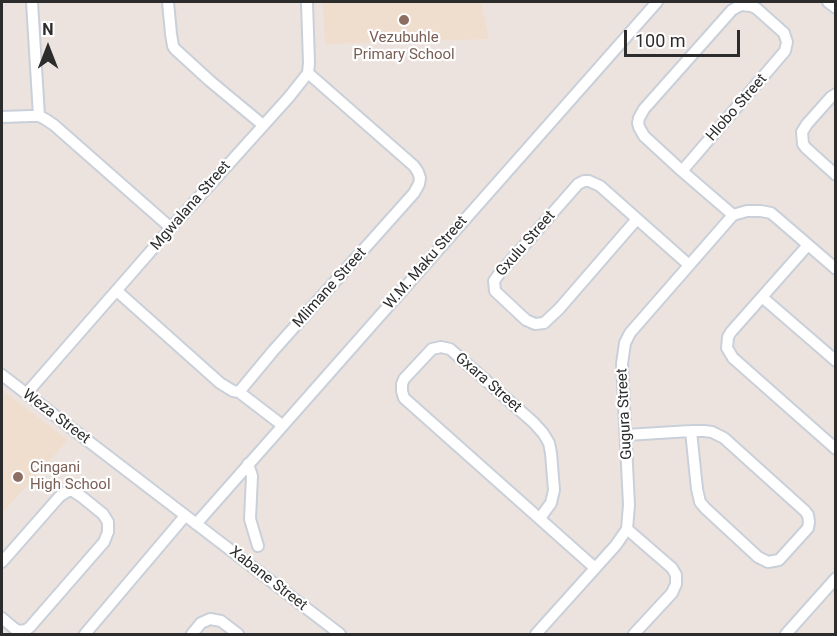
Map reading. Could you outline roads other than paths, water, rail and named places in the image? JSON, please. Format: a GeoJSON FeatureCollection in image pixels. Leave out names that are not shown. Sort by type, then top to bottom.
{"type":"FeatureCollection","features":[{"type":"Feature","properties":{"kind":"street"},"geometry":{"type":"LineString","coordinates":[[32,2],[39,116]]}},
{"type":"Feature","properties":{"kind":"street"},"geometry":{"type":"LineString","coordinates":[[168,2],[175,49],[263,125]]}},
{"type":"Feature","properties":{"kind":"street"},"geometry":{"type":"LineString","coordinates":[[307,2],[308,74]]}},
{"type":"Feature","properties":{"kind":"street","name":"W.M. Maku Street"},"geometry":{"type":"LineString","coordinates":[[196,524],[657,2]]}},
{"type":"Feature","properties":{"kind":"street"},"geometry":{"type":"LineString","coordinates":[[828,2],[836,9]]}},
{"type":"Feature","properties":{"kind":"street","name":"Hlobo Street"},"geometry":{"type":"LineString","coordinates":[[682,171],[784,51],[787,42],[784,33],[752,6],[741,5],[732,10],[644,109],[639,118],[639,127],[644,136],[682,171],[733,215]]}},
{"type":"Feature","properties":{"kind":"street","name":"Mgwalana Street"},"geometry":{"type":"LineString","coordinates":[[26,394],[308,74]]}},
{"type":"Feature","properties":{"kind":"street","name":"Mlimane Street"},"geometry":{"type":"LineString","coordinates":[[239,392],[414,193],[419,184],[420,178],[414,166],[308,74]]}},
{"type":"Feature","properties":{"kind":"street"},"geometry":{"type":"LineString","coordinates":[[836,94],[807,124],[802,132],[802,138],[806,148],[836,175]]}},
{"type":"Feature","properties":{"kind":"street"},"geometry":{"type":"LineString","coordinates":[[2,117],[39,116],[54,125],[171,228]]}},
{"type":"Feature","properties":{"kind":"street","name":"Gxulu Street"},"geometry":{"type":"LineString","coordinates":[[637,219],[559,309],[544,323],[535,324],[526,320],[495,291],[494,281],[499,274],[578,184],[589,181],[600,186],[689,265]]}},
{"type":"Feature","properties":{"kind":"street"},"geometry":{"type":"LineString","coordinates":[[733,215],[753,210],[771,213],[836,269]]}},
{"type":"Feature","properties":{"kind":"street","name":"Gugura Street"},"geometry":{"type":"LineString","coordinates":[[627,529],[629,505],[622,364],[625,343],[630,333],[733,215]]}},
{"type":"Feature","properties":{"kind":"street"},"geometry":{"type":"LineString","coordinates":[[808,245],[728,337],[727,348],[729,353],[836,449]]}},
{"type":"Feature","properties":{"kind":"street"},"geometry":{"type":"LineString","coordinates":[[117,291],[220,383],[239,392],[282,426]]}},
{"type":"Feature","properties":{"kind":"street"},"geometry":{"type":"LineString","coordinates":[[762,297],[836,361]]}},
{"type":"Feature","properties":{"kind":"street","name":"Gxara Street"},"geometry":{"type":"LineString","coordinates":[[540,518],[549,507],[554,494],[551,453],[546,438],[533,422],[450,349],[441,347],[432,349],[404,380],[402,391],[405,398],[595,568]]}},
{"type":"Feature","properties":{"kind":"street","name":"Weza Street"},"geometry":{"type":"LineString","coordinates":[[2,375],[196,524]]}},
{"type":"Feature","properties":{"kind":"street"},"geometry":{"type":"LineString","coordinates":[[626,435],[691,431],[712,432],[724,438],[808,515],[808,528],[779,560],[768,562],[758,557],[700,502],[691,431]]}},
{"type":"Feature","properties":{"kind":"street"},"geometry":{"type":"LineString","coordinates":[[248,464],[252,476],[250,519],[258,546]]}},
{"type":"Feature","properties":{"kind":"street"},"geometry":{"type":"LineString","coordinates":[[2,562],[60,496],[68,491],[82,496],[103,514],[108,522],[108,532],[104,542],[30,627],[20,631],[2,618]]}},
{"type":"Feature","properties":{"kind":"street"},"geometry":{"type":"LineString","coordinates":[[85,634],[185,516]]}},
{"type":"Feature","properties":{"kind":"street","name":"Xabane Street"},"geometry":{"type":"LineString","coordinates":[[196,524],[340,634]]}},
{"type":"Feature","properties":{"kind":"street"},"geometry":{"type":"LineString","coordinates":[[536,634],[616,545],[627,529],[672,568],[676,579],[672,593],[634,634]]}},
{"type":"Feature","properties":{"kind":"street"},"geometry":{"type":"LineString","coordinates":[[786,634],[836,578]]}},
{"type":"Feature","properties":{"kind":"street"},"geometry":{"type":"LineString","coordinates":[[192,634],[201,623],[210,619],[221,621],[238,634]]}},
{"type":"Feature","properties":{"kind":"place","name":"Vezubuhle Primary School"},"geometry":{"type":"Point","coordinates":[404,20]}},
{"type":"Feature","properties":{"kind":"place","name":"Cingani High School"},"geometry":{"type":"Point","coordinates":[18,477]}}]}
